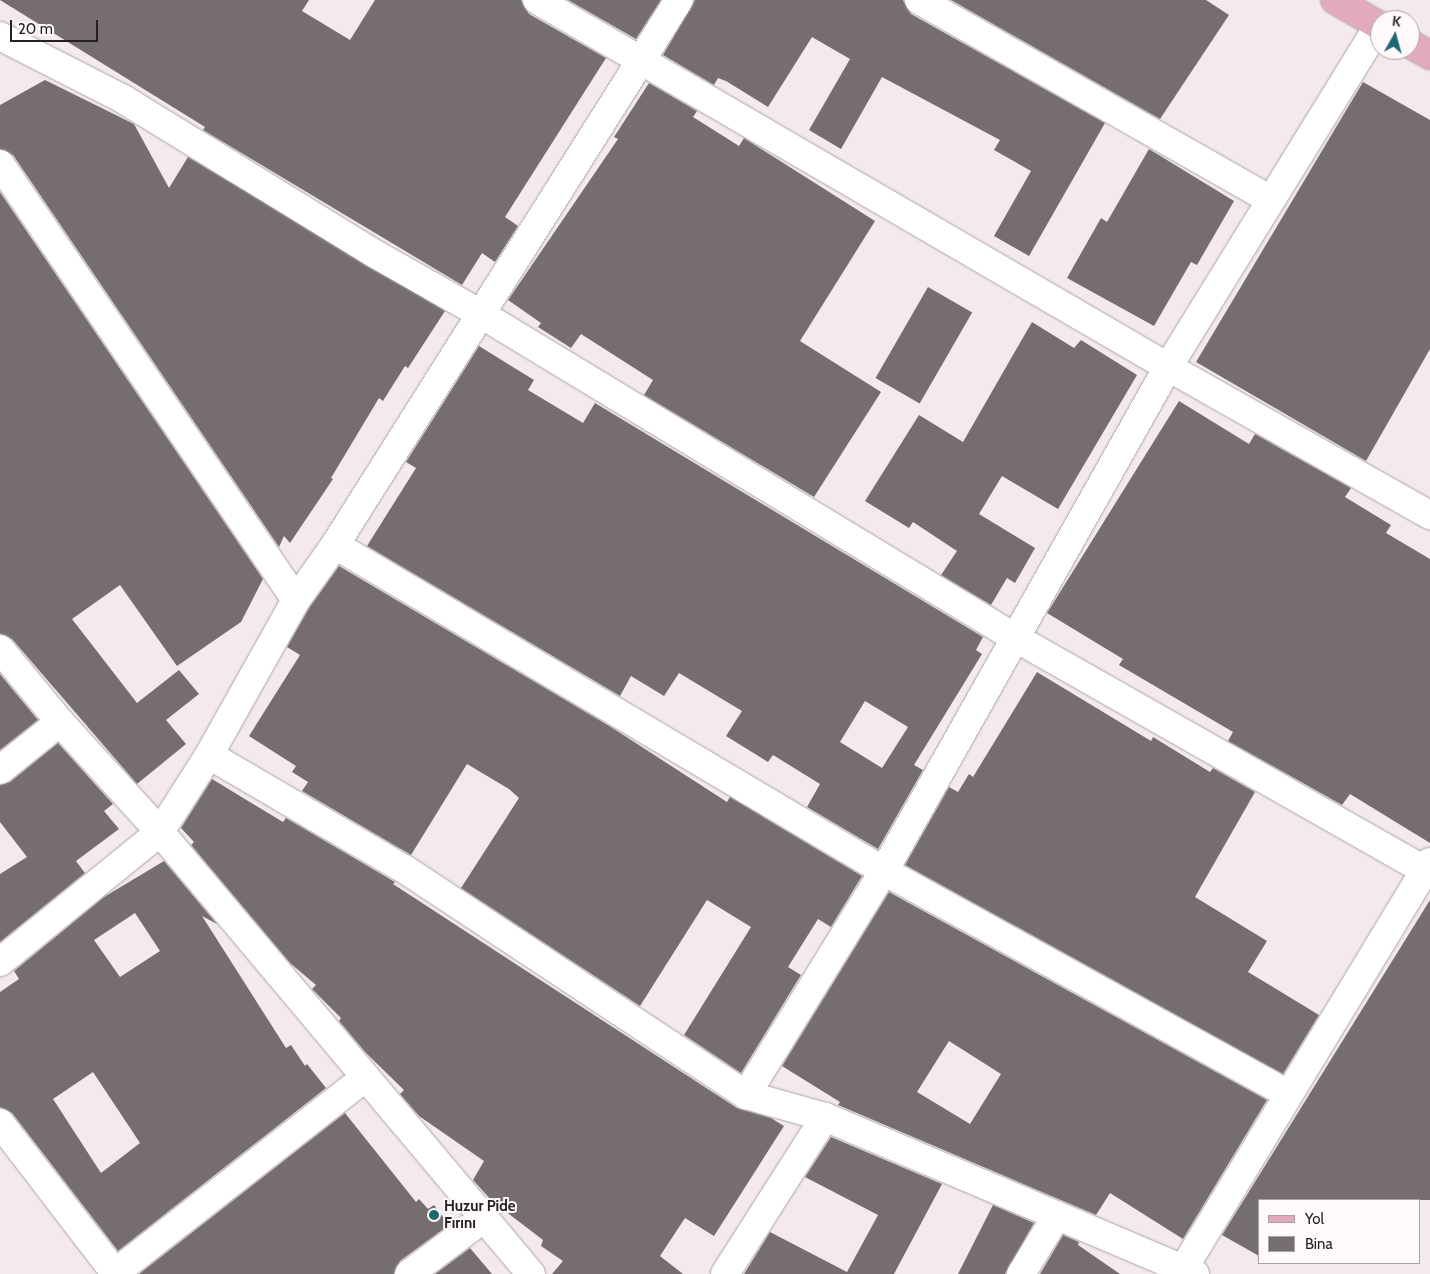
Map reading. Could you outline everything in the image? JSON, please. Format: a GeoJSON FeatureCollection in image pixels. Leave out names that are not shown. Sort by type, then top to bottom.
{"type":"FeatureCollection","features":[{"type":"Feature","properties":{"kind":"main road"},"geometry":{"type":"LineString","coordinates":[[1335,0],[1370,21]]}},
{"type":"Feature","properties":{"kind":"street"},"geometry":{"type":"LineString","coordinates":[[537,0],[1168,367],[1430,515]]}},
{"type":"Feature","properties":{"kind":"street"},"geometry":{"type":"LineString","coordinates":[[0,962],[160,832],[209,755],[296,600],[335,546],[642,62],[679,0]]}},
{"type":"Feature","properties":{"kind":"street"},"geometry":{"type":"LineString","coordinates":[[919,0],[1269,199]]}},
{"type":"Feature","properties":{"kind":"street"},"geometry":{"type":"LineString","coordinates":[[0,36],[123,99],[375,254],[481,314],[1014,637],[1428,869],[1288,1094],[1189,1272],[1139,1264],[1056,1216],[825,1117],[746,1095],[406,870],[209,755]]}},
{"type":"Feature","properties":{"kind":"street"},"geometry":{"type":"LineString","coordinates":[[746,1095],[884,871],[1014,637],[1168,367],[1269,199],[1370,40]]}},
{"type":"Feature","properties":{"kind":"street"},"geometry":{"type":"LineString","coordinates":[[0,164],[296,600]]}},
{"type":"Feature","properties":{"kind":"street"},"geometry":{"type":"LineString","coordinates":[[335,546],[884,871],[1288,1094]]}},
{"type":"Feature","properties":{"kind":"street"},"geometry":{"type":"LineString","coordinates":[[0,649],[60,722],[160,832],[531,1274]]}},
{"type":"Feature","properties":{"kind":"street"},"geometry":{"type":"LineString","coordinates":[[0,770],[60,722]]}},
{"type":"Feature","properties":{"kind":"street"},"geometry":{"type":"LineString","coordinates":[[0,1123],[115,1273],[366,1077]]}},
{"type":"Feature","properties":{"kind":"street"},"geometry":{"type":"LineString","coordinates":[[725,1274],[825,1117]]}},
{"type":"Feature","properties":{"kind":"street"},"geometry":{"type":"LineString","coordinates":[[1021,1274],[1056,1216]]}},
{"type":"Feature","properties":{"kind":"street"},"geometry":{"type":"LineString","coordinates":[[409,1274],[484,1218]]}},
{"type":"Feature","properties":{"kind":"building"},"geometry":{"type":"Polygon","coordinates":[[[0,0],[309,0],[302,11],[350,40],[375,0],[521,0],[529,14],[606,58],[505,217],[518,226],[495,262],[482,253],[462,285],[203,130],[205,127],[0,0]]]}},
{"type":"Feature","properties":{"kind":"building"},"geometry":{"type":"Polygon","coordinates":[[[568,0],[661,0],[636,39],[568,0]]]}},
{"type":"Feature","properties":{"kind":"building"},"geometry":{"type":"Polygon","coordinates":[[[695,0],[903,0],[911,14],[1105,123],[1029,256],[994,236],[1031,171],[994,150],[1000,140],[882,77],[841,149],[809,130],[850,59],[812,37],[768,107],[726,81],[718,78],[714,85],[663,55],[695,0]]]}},
{"type":"Feature","properties":{"kind":"building"},"geometry":{"type":"Polygon","coordinates":[[[951,0],[1206,0],[1229,15],[1160,119],[951,0]]]}},
{"type":"Feature","properties":{"kind":"building"},"geometry":{"type":"Polygon","coordinates":[[[45,80],[134,124],[169,188],[188,157],[445,311],[408,368],[405,366],[383,401],[379,398],[331,478],[333,479],[290,543],[284,536],[279,547],[13,155],[0,149],[0,105],[45,80]]]}},
{"type":"Feature","properties":{"kind":"building"},"geometry":{"type":"Polygon","coordinates":[[[1363,82],[1430,120],[1430,349],[1366,461],[1196,362],[1363,82]]]}},
{"type":"Feature","properties":{"kind":"building"},"geometry":{"type":"Polygon","coordinates":[[[649,83],[697,111],[693,117],[739,146],[744,138],[875,221],[800,341],[881,392],[814,497],[644,395],[653,380],[581,334],[571,348],[538,327],[541,323],[508,300],[618,139],[614,137],[649,83]]]}},
{"type":"Feature","properties":{"kind":"building"},"geometry":{"type":"Polygon","coordinates":[[[1149,149],[1234,201],[1197,265],[1191,262],[1154,326],[1067,278],[1101,218],[1107,222],[1149,149]]]}},
{"type":"Feature","properties":{"kind":"building"},"geometry":{"type":"Polygon","coordinates":[[[0,192],[263,579],[241,622],[177,666],[120,585],[72,619],[137,703],[179,670],[199,694],[166,720],[186,744],[137,784],[12,639],[0,634],[0,192]]]}},
{"type":"Feature","properties":{"kind":"building"},"geometry":{"type":"Polygon","coordinates":[[[928,287],[972,312],[920,403],[876,378],[928,287]]]}},
{"type":"Feature","properties":{"kind":"building"},"geometry":{"type":"Polygon","coordinates":[[[1032,322],[1074,348],[1081,340],[1137,375],[1058,509],[1002,476],[979,514],[1035,548],[1015,583],[1007,578],[991,605],[941,575],[957,551],[913,522],[909,528],[865,501],[919,415],[963,442],[1032,322]]]}},
{"type":"Feature","properties":{"kind":"building"},"geometry":{"type":"Polygon","coordinates":[[[479,346],[534,380],[528,390],[583,423],[595,403],[983,637],[976,650],[982,654],[914,765],[923,770],[878,849],[807,807],[820,784],[773,755],[768,762],[726,736],[742,711],[679,673],[664,696],[631,676],[620,696],[367,546],[416,468],[406,462],[479,346]],[[865,701],[840,742],[882,768],[908,727],[865,701]]]}},
{"type":"Feature","properties":{"kind":"building"},"geometry":{"type":"Polygon","coordinates":[[[1179,401],[1249,444],[1255,434],[1351,488],[1345,497],[1391,525],[1386,533],[1430,559],[1430,843],[1350,794],[1342,805],[1228,741],[1233,732],[1119,665],[1123,659],[1047,613],[1179,401]]]}},
{"type":"Feature","properties":{"kind":"building"},"geometry":{"type":"Polygon","coordinates":[[[339,566],[611,727],[727,802],[730,797],[862,876],[831,927],[818,919],[788,967],[801,975],[741,1073],[684,1035],[751,927],[707,900],[640,1006],[461,888],[519,798],[509,789],[467,764],[411,855],[302,791],[308,782],[292,772],[296,766],[249,736],[300,655],[287,647],[309,608],[339,566]]]}},
{"type":"Feature","properties":{"kind":"building"},"geometry":{"type":"Polygon","coordinates":[[[1037,672],[1151,741],[1153,737],[1210,772],[1213,768],[1255,792],[1195,897],[1267,941],[1248,972],[1319,1015],[1283,1074],[905,865],[949,787],[958,792],[969,774],[973,777],[1037,672]]]}},
{"type":"Feature","properties":{"kind":"building"},"geometry":{"type":"Polygon","coordinates":[[[0,674],[38,720],[0,750],[0,674]]]}},
{"type":"Feature","properties":{"kind":"building"},"geometry":{"type":"Polygon","coordinates":[[[58,743],[113,804],[104,811],[119,829],[76,861],[85,873],[0,942],[0,874],[27,857],[0,822],[0,785],[10,782],[58,743]]]}},
{"type":"Feature","properties":{"kind":"building"},"geometry":{"type":"Polygon","coordinates":[[[212,779],[283,822],[286,818],[395,882],[393,884],[737,1108],[771,1118],[784,1126],[714,1236],[685,1218],[660,1256],[683,1274],[552,1274],[563,1261],[541,1246],[543,1240],[492,1201],[473,1180],[484,1161],[419,1116],[400,1094],[404,1090],[366,1053],[339,1021],[341,1018],[312,989],[316,985],[290,963],[191,845],[194,842],[181,828],[212,779]]]}},
{"type":"Feature","properties":{"kind":"building"},"geometry":{"type":"Polygon","coordinates":[[[164,861],[217,924],[202,916],[286,1048],[291,1045],[305,1066],[307,1064],[326,1088],[118,1251],[12,1113],[0,1107],[0,992],[19,979],[14,971],[104,897],[164,861]],[[135,913],[94,940],[120,977],[160,951],[135,913]],[[93,1072],[53,1099],[101,1173],[140,1143],[93,1072]]]}},
{"type":"Feature","properties":{"kind":"building"},"geometry":{"type":"Polygon","coordinates":[[[889,892],[1267,1100],[1183,1239],[1110,1193],[1096,1215],[838,1105],[840,1102],[782,1066],[889,892]],[[949,1041],[917,1092],[970,1124],[1001,1074],[949,1041]]]}},
{"type":"Feature","properties":{"kind":"building"},"geometry":{"type":"Polygon","coordinates":[[[1430,900],[1430,1200],[1258,1199],[1258,1255],[1222,1235],[1430,900]]]}},
{"type":"Feature","properties":{"kind":"building"},"geometry":{"type":"Polygon","coordinates":[[[345,1113],[416,1202],[419,1199],[428,1209],[434,1205],[449,1225],[400,1261],[394,1274],[139,1274],[345,1113]]]}},
{"type":"Feature","properties":{"kind":"building"},"geometry":{"type":"Polygon","coordinates":[[[831,1137],[942,1184],[894,1274],[744,1274],[770,1232],[847,1272],[878,1215],[805,1177],[831,1137]]]}},
{"type":"Feature","properties":{"kind":"building"},"geometry":{"type":"Polygon","coordinates":[[[993,1205],[1034,1223],[1005,1274],[958,1274],[993,1205]]]}},
{"type":"Feature","properties":{"kind":"building"},"geometry":{"type":"Polygon","coordinates":[[[1063,1235],[1079,1242],[1078,1245],[1120,1274],[1040,1274],[1063,1235]]]}},
{"type":"Feature","properties":{"kind":"building"},"geometry":{"type":"Polygon","coordinates":[[[470,1248],[492,1274],[435,1274],[470,1248]]]}},
{"type":"Feature","properties":{"kind":"place","name":"Huzur Pide Fırını"},"geometry":{"type":"Point","coordinates":[434,1215]}}]}
